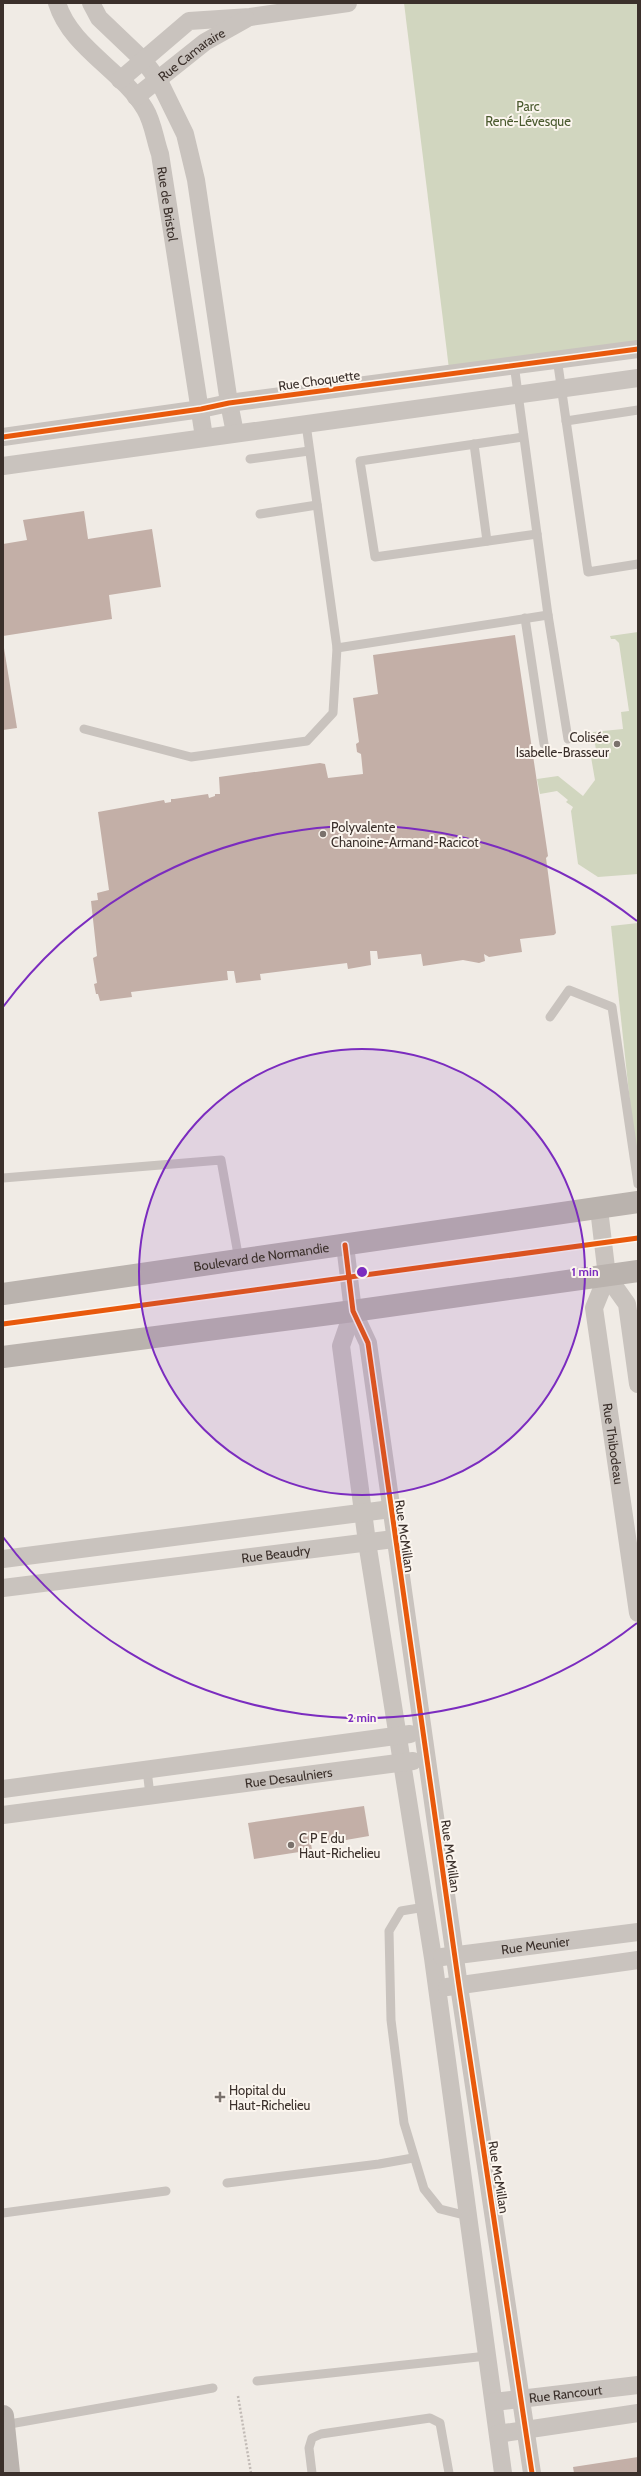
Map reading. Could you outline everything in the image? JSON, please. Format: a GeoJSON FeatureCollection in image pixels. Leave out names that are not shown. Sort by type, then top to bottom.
{"type":"FeatureCollection","features":[{"type":"Feature","properties":{"kind":"street","name":"Rue de Bristol"},"geometry":{"type":"LineString","coordinates":[[57,3],[72,32],[120,80],[146,110],[160,154],[201,409],[204,437]]}},
{"type":"Feature","properties":{"kind":"street"},"geometry":{"type":"LineString","coordinates":[[90,3],[99,18],[143,60],[159,81],[186,134],[196,180],[229,403],[235,434]]}},
{"type":"Feature","properties":{"kind":"street","name":"Rue Camaraire"},"geometry":{"type":"LineString","coordinates":[[120,80],[189,21],[250,17],[348,3]]}},
{"type":"Feature","properties":{"kind":"street","name":"Rue Camaraire"},"geometry":{"type":"LineString","coordinates":[[136,97],[159,81],[205,42],[250,17]]}},
{"type":"Feature","properties":{"kind":"street","name":"Rue Choquette"},"geometry":{"type":"LineString","coordinates":[[3,437],[201,409],[229,403],[557,358],[638,349]]}},
{"type":"Feature","properties":{"kind":"street"},"geometry":{"type":"LineString","coordinates":[[416,378],[420,409]]}},
{"type":"Feature","properties":{"kind":"street"},"geometry":{"type":"LineString","coordinates":[[3,466],[638,378]]}},
{"type":"Feature","properties":{"kind":"street","name":"Boulevard de Normandie"},"geometry":{"type":"LineString","coordinates":[[3,1294],[599,1209],[638,1202]]}},
{"type":"Feature","properties":{"kind":"street","name":"Rue Thibodeau"},"geometry":{"type":"LineString","coordinates":[[599,1209],[607,1276],[627,1304],[638,1384]]}},
{"type":"Feature","properties":{"kind":"street","name":"Rue McMillan"},"geometry":{"type":"LineString","coordinates":[[345,1245],[353,1311],[368,1343],[394,1539],[426,1760],[532,2473]]}},
{"type":"Feature","properties":{"kind":"street"},"geometry":{"type":"LineString","coordinates":[[3,1357],[353,1311],[638,1271]]}},
{"type":"Feature","properties":{"kind":"street","name":"Rue Thibodeau"},"geometry":{"type":"LineString","coordinates":[[607,1276],[594,1308],[638,1613]]}},
{"type":"Feature","properties":{"kind":"street","name":"Rue McMillan"},"geometry":{"type":"LineString","coordinates":[[353,1311],[341,1346],[367,1542],[433,1958],[503,2473]]}},
{"type":"Feature","properties":{"kind":"street"},"geometry":{"type":"LineString","coordinates":[[3,1559],[391,1509]]}},
{"type":"Feature","properties":{"kind":"street","name":"Rue Beaudry"},"geometry":{"type":"LineString","coordinates":[[3,1588],[157,1570],[394,1539]]}},
{"type":"Feature","properties":{"kind":"street"},"geometry":{"type":"LineString","coordinates":[[153,1540],[157,1570]]}},
{"type":"Feature","properties":{"kind":"street","name":"Rue Desaulniers"},"geometry":{"type":"LineString","coordinates":[[3,1789],[423,1732]]}},
{"type":"Feature","properties":{"kind":"street","name":"Rue Desaulniers"},"geometry":{"type":"LineString","coordinates":[[3,1815],[426,1760]]}},
{"type":"Feature","properties":{"kind":"street"},"geometry":{"type":"LineString","coordinates":[[425,1907],[447,1903]]}},
{"type":"Feature","properties":{"kind":"street","name":"Rue Meunier"},"geometry":{"type":"LineString","coordinates":[[433,1958],[638,1932]]}},
{"type":"Feature","properties":{"kind":"street"},"geometry":{"type":"LineString","coordinates":[[436,1988],[638,1960]]}},
{"type":"Feature","properties":{"kind":"street","name":"Rue Rancourt"},"geometry":{"type":"LineString","coordinates":[[494,2402],[638,2385]]}},
{"type":"Feature","properties":{"kind":"street"},"geometry":{"type":"LineString","coordinates":[[498,2434],[638,2413]]}},
{"type":"Feature","properties":{"kind":"street"},"geometry":{"type":"LineString","coordinates":[[3,2422],[10,2473]]}},
{"type":"Feature","properties":{"kind":"lane"},"geometry":{"type":"LineString","coordinates":[[557,358],[588,572],[638,564]]}},
{"type":"Feature","properties":{"kind":"lane"},"geometry":{"type":"LineString","coordinates":[[514,364],[548,615],[568,739]]}},
{"type":"Feature","properties":{"kind":"lane"},"geometry":{"type":"LineString","coordinates":[[566,421],[638,410]]}},
{"type":"Feature","properties":{"kind":"lane"},"geometry":{"type":"LineString","coordinates":[[84,729],[191,757],[307,741],[333,713],[337,648],[306,424]]}},
{"type":"Feature","properties":{"kind":"lane"},"geometry":{"type":"LineString","coordinates":[[523,437],[360,461],[375,557],[537,534]]}},
{"type":"Feature","properties":{"kind":"lane"},"geometry":{"type":"LineString","coordinates":[[474,444],[487,541]]}},
{"type":"Feature","properties":{"kind":"lane"},"geometry":{"type":"LineString","coordinates":[[250,459],[310,451]]}},
{"type":"Feature","properties":{"kind":"lane"},"geometry":{"type":"LineString","coordinates":[[260,514],[317,505]]}},
{"type":"Feature","properties":{"kind":"lane"},"geometry":{"type":"LineString","coordinates":[[337,648],[548,615]]}},
{"type":"Feature","properties":{"kind":"lane"},"geometry":{"type":"LineString","coordinates":[[526,618],[544,744]]}},
{"type":"Feature","properties":{"kind":"lane"},"geometry":{"type":"LineString","coordinates":[[550,1017],[569,990],[612,1007],[638,1184]]}},
{"type":"Feature","properties":{"kind":"lane"},"geometry":{"type":"LineString","coordinates":[[3,1178],[221,1160],[239,1260]]}},
{"type":"Feature","properties":{"kind":"lane"},"geometry":{"type":"LineString","coordinates":[[147,1770],[150,1795]]}},
{"type":"Feature","properties":{"kind":"lane"},"geometry":{"type":"LineString","coordinates":[[425,1907],[401,1911],[389,1931],[391,2020],[404,2123],[413,2158],[424,2189],[440,2209],[468,2216]]}},
{"type":"Feature","properties":{"kind":"lane"},"geometry":{"type":"LineString","coordinates":[[227,2183],[379,2164],[413,2158]]}},
{"type":"Feature","properties":{"kind":"lane"},"geometry":{"type":"LineString","coordinates":[[3,2213],[166,2191]]}},
{"type":"Feature","properties":{"kind":"lane"},"geometry":{"type":"LineString","coordinates":[[257,2381],[488,2356]]}},
{"type":"Feature","properties":{"kind":"lane"},"geometry":{"type":"LineString","coordinates":[[3,2422],[213,2388]]}},
{"type":"Feature","properties":{"kind":"lane"},"geometry":{"type":"LineString","coordinates":[[312,2473],[309,2448],[312,2438],[321,2434],[430,2418],[440,2423],[449,2473]]}},
{"type":"Feature","properties":{"kind":"path"},"geometry":{"type":"LineString","coordinates":[[238,2396],[250,2473]]}},
{"type":"Feature","properties":{"kind":"green space","name":"Parc René-Lévesque"},"geometry":{"type":"Polygon","coordinates":[[[404,3],[638,3],[638,344],[449,369],[404,3]]]}},
{"type":"Feature","properties":{"kind":"green space","name":"Colisée Isabelle-Brasseur"},"geometry":{"type":"Polygon","coordinates":[[[638,632],[638,874],[598,877],[578,864],[571,811],[573,807],[566,802],[568,800],[557,791],[540,794],[537,779],[558,776],[583,796],[595,780],[591,757],[597,756],[593,732],[623,729],[621,712],[629,711],[619,643],[615,639],[611,639],[610,636],[638,632]]]}},
{"type":"Feature","properties":{"kind":"green space"},"geometry":{"type":"Polygon","coordinates":[[[638,923],[638,1177],[611,926],[638,923]]]}},
{"type":"Feature","properties":{"kind":"building"},"geometry":{"type":"Polygon","coordinates":[[[84,511],[88,539],[152,529],[161,587],[109,595],[112,619],[3,636],[3,544],[27,540],[23,520],[84,511]]]}},
{"type":"Feature","properties":{"kind":"building","name":"Polyvalente Chanoine-Armand-Racicot"},"geometry":{"type":"Polygon","coordinates":[[[515,635],[548,856],[546,858],[556,933],[554,935],[520,939],[522,952],[489,957],[484,954],[485,961],[479,963],[463,960],[423,966],[421,954],[378,959],[377,951],[370,951],[371,965],[348,969],[347,963],[260,974],[261,980],[236,983],[234,971],[227,971],[228,980],[131,992],[132,997],[100,1001],[98,994],[96,994],[94,984],[97,983],[93,958],[97,956],[91,901],[98,900],[97,893],[109,890],[98,812],[164,800],[165,803],[171,802],[171,799],[208,794],[209,798],[215,796],[215,794],[220,794],[219,777],[320,763],[325,764],[328,778],[363,774],[361,754],[357,752],[356,744],[359,742],[353,698],[378,694],[373,655],[515,635]]]}},
{"type":"Feature","properties":{"kind":"building"},"geometry":{"type":"Polygon","coordinates":[[[3,642],[17,728],[3,730],[3,642]]]}},
{"type":"Feature","properties":{"kind":"building"},"geometry":{"type":"Polygon","coordinates":[[[364,1806],[369,1836],[323,1844],[322,1835],[310,1837],[312,1850],[254,1859],[248,1823],[364,1806]]]}},
{"type":"Feature","properties":{"kind":"building"},"geometry":{"type":"Polygon","coordinates":[[[638,2457],[638,2473],[574,2473],[573,2467],[638,2457]]]}},
{"type":"Feature","properties":{"kind":"cycle path"},"geometry":{"type":"LineString","coordinates":[[3,437],[201,409],[229,403],[638,349]]}},
{"type":"Feature","properties":{"kind":"cycle path"},"geometry":{"type":"LineString","coordinates":[[3,1324],[638,1238]]}},
{"type":"Feature","properties":{"kind":"cycle path"},"geometry":{"type":"LineString","coordinates":[[345,1245],[353,1311],[368,1343],[459,1986],[532,2473]]}},
{"type":"Feature","properties":{"kind":"place","name":"Colisée Isabelle-Brasseur"},"geometry":{"type":"Point","coordinates":[617,744]}},
{"type":"Feature","properties":{"kind":"place","name":"Polyvalente Chanoine-Armand-Racicot"},"geometry":{"type":"Point","coordinates":[323,834]}},
{"type":"Feature","properties":{"kind":"place","name":"C P E du Haut-Richelieu"},"geometry":{"type":"Point","coordinates":[291,1845]}},
{"type":"Feature","properties":{"kind":"place","name":"Hopital du Haut-Richelieu"},"geometry":{"type":"Point","coordinates":[220,2097]}}]}
